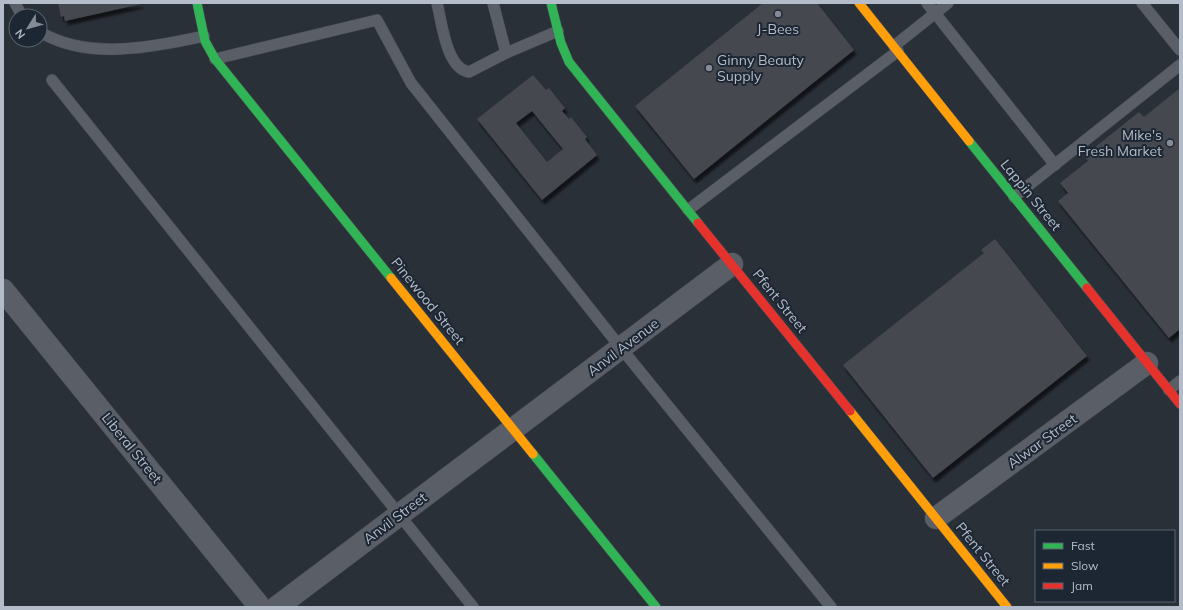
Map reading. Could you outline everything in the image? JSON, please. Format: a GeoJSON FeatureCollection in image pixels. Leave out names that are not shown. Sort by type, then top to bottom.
{"type":"FeatureCollection","features":[{"type":"Feature","properties":{"kind":"street","name":"Pinewood Street"},"geometry":{"type":"LineString","coordinates":[[197,3],[204,36],[215,59],[656,607]]}},
{"type":"Feature","properties":{"kind":"street","name":"Pfent Street"},"geometry":{"type":"LineString","coordinates":[[551,3],[558,31],[569,62],[1007,607]]}},
{"type":"Feature","properties":{"kind":"street","name":"Lappin Street"},"geometry":{"type":"LineString","coordinates":[[859,3],[1180,404]]}},
{"type":"Feature","properties":{"kind":"street","name":"Anvil Avenue"},"geometry":{"type":"LineString","coordinates":[[513,429],[732,264]]}},
{"type":"Feature","properties":{"kind":"street","name":"Liberal Street"},"geometry":{"type":"LineString","coordinates":[[3,290],[260,607]]}},
{"type":"Feature","properties":{"kind":"street","name":"Alwar Street"},"geometry":{"type":"LineString","coordinates":[[936,518],[1147,363]]}},
{"type":"Feature","properties":{"kind":"street","name":"Anvil Street"},"geometry":{"type":"LineString","coordinates":[[278,607],[513,429]]}},
{"type":"Feature","properties":{"kind":"lane"},"geometry":{"type":"LineString","coordinates":[[437,3],[451,58],[463,71],[470,72],[506,53],[558,31]]}},
{"type":"Feature","properties":{"kind":"lane"},"geometry":{"type":"LineString","coordinates":[[493,3],[506,53]]}},
{"type":"Feature","properties":{"kind":"lane"},"geometry":{"type":"LineString","coordinates":[[927,3],[1055,165]]}},
{"type":"Feature","properties":{"kind":"lane"},"geometry":{"type":"LineString","coordinates":[[688,210],[896,49],[948,3]]}},
{"type":"Feature","properties":{"kind":"lane"},"geometry":{"type":"LineString","coordinates":[[1142,3],[1180,50]]}},
{"type":"Feature","properties":{"kind":"lane"},"geometry":{"type":"LineString","coordinates":[[215,59],[377,20],[411,83],[621,348],[831,607]]}},
{"type":"Feature","properties":{"kind":"lane"},"geometry":{"type":"LineString","coordinates":[[48,37],[54,40],[107,50],[174,43],[204,36]]}},
{"type":"Feature","properties":{"kind":"lane"},"geometry":{"type":"LineString","coordinates":[[1014,196],[1180,65]]}},
{"type":"Feature","properties":{"kind":"lane"},"geometry":{"type":"LineString","coordinates":[[52,80],[400,514],[472,607]]}},
{"type":"Feature","properties":{"kind":"lane"},"geometry":{"type":"LineString","coordinates":[[1169,390],[1180,381]]}},
{"type":"Feature","properties":{"kind":"building"},"geometry":{"type":"Polygon","coordinates":[[[58,3],[141,4],[65,21],[64,16],[61,17],[58,3]]]}},
{"type":"Feature","properties":{"kind":"building"},"geometry":{"type":"Polygon","coordinates":[[[763,3],[817,3],[854,50],[694,179],[635,106],[763,3]]]}},
{"type":"Feature","properties":{"kind":"building"},"geometry":{"type":"Polygon","coordinates":[[[533,75],[546,90],[549,88],[565,108],[562,111],[569,119],[571,117],[587,137],[585,139],[597,155],[542,200],[477,119],[533,75]],[[532,111],[516,123],[547,162],[563,149],[532,111]]]}},
{"type":"Feature","properties":{"kind":"building"},"geometry":{"type":"Polygon","coordinates":[[[1180,88],[1180,329],[1169,338],[1058,201],[1068,193],[1060,183],[1088,161],[1084,156],[1139,112],[1144,117],[1180,88]]]}},
{"type":"Feature","properties":{"kind":"building"},"geometry":{"type":"Polygon","coordinates":[[[995,239],[1087,356],[933,478],[843,365],[984,253],[981,250],[995,239]]]}},
{"type":"Feature","properties":{"kind":"traffic: fast"},"geometry":{"type":"LineString","coordinates":[[197,3],[205,41],[215,59],[391,278]]}},
{"type":"Feature","properties":{"kind":"traffic: fast"},"geometry":{"type":"LineString","coordinates":[[551,3],[561,43],[569,62],[698,223]]}},
{"type":"Feature","properties":{"kind":"traffic: fast"},"geometry":{"type":"LineString","coordinates":[[969,141],[1087,288]]}},
{"type":"Feature","properties":{"kind":"traffic: fast"},"geometry":{"type":"LineString","coordinates":[[533,454],[656,607]]}},
{"type":"Feature","properties":{"kind":"traffic: slow"},"geometry":{"type":"LineString","coordinates":[[859,3],[969,141]]}},
{"type":"Feature","properties":{"kind":"traffic: slow"},"geometry":{"type":"LineString","coordinates":[[391,278],[533,454]]}},
{"type":"Feature","properties":{"kind":"traffic: slow"},"geometry":{"type":"LineString","coordinates":[[850,411],[1007,607]]}},
{"type":"Feature","properties":{"kind":"traffic: jam"},"geometry":{"type":"LineString","coordinates":[[698,223],[850,411]]}},
{"type":"Feature","properties":{"kind":"traffic: jam"},"geometry":{"type":"LineString","coordinates":[[1087,288],[1180,404]]}},
{"type":"Feature","properties":{"kind":"place","name":"J-Bees"},"geometry":{"type":"Point","coordinates":[778,14]}},
{"type":"Feature","properties":{"kind":"place","name":"Ginny Beauty Supply"},"geometry":{"type":"Point","coordinates":[709,68]}},
{"type":"Feature","properties":{"kind":"place","name":"Mike's Fresh Market"},"geometry":{"type":"Point","coordinates":[1170,143]}}]}
